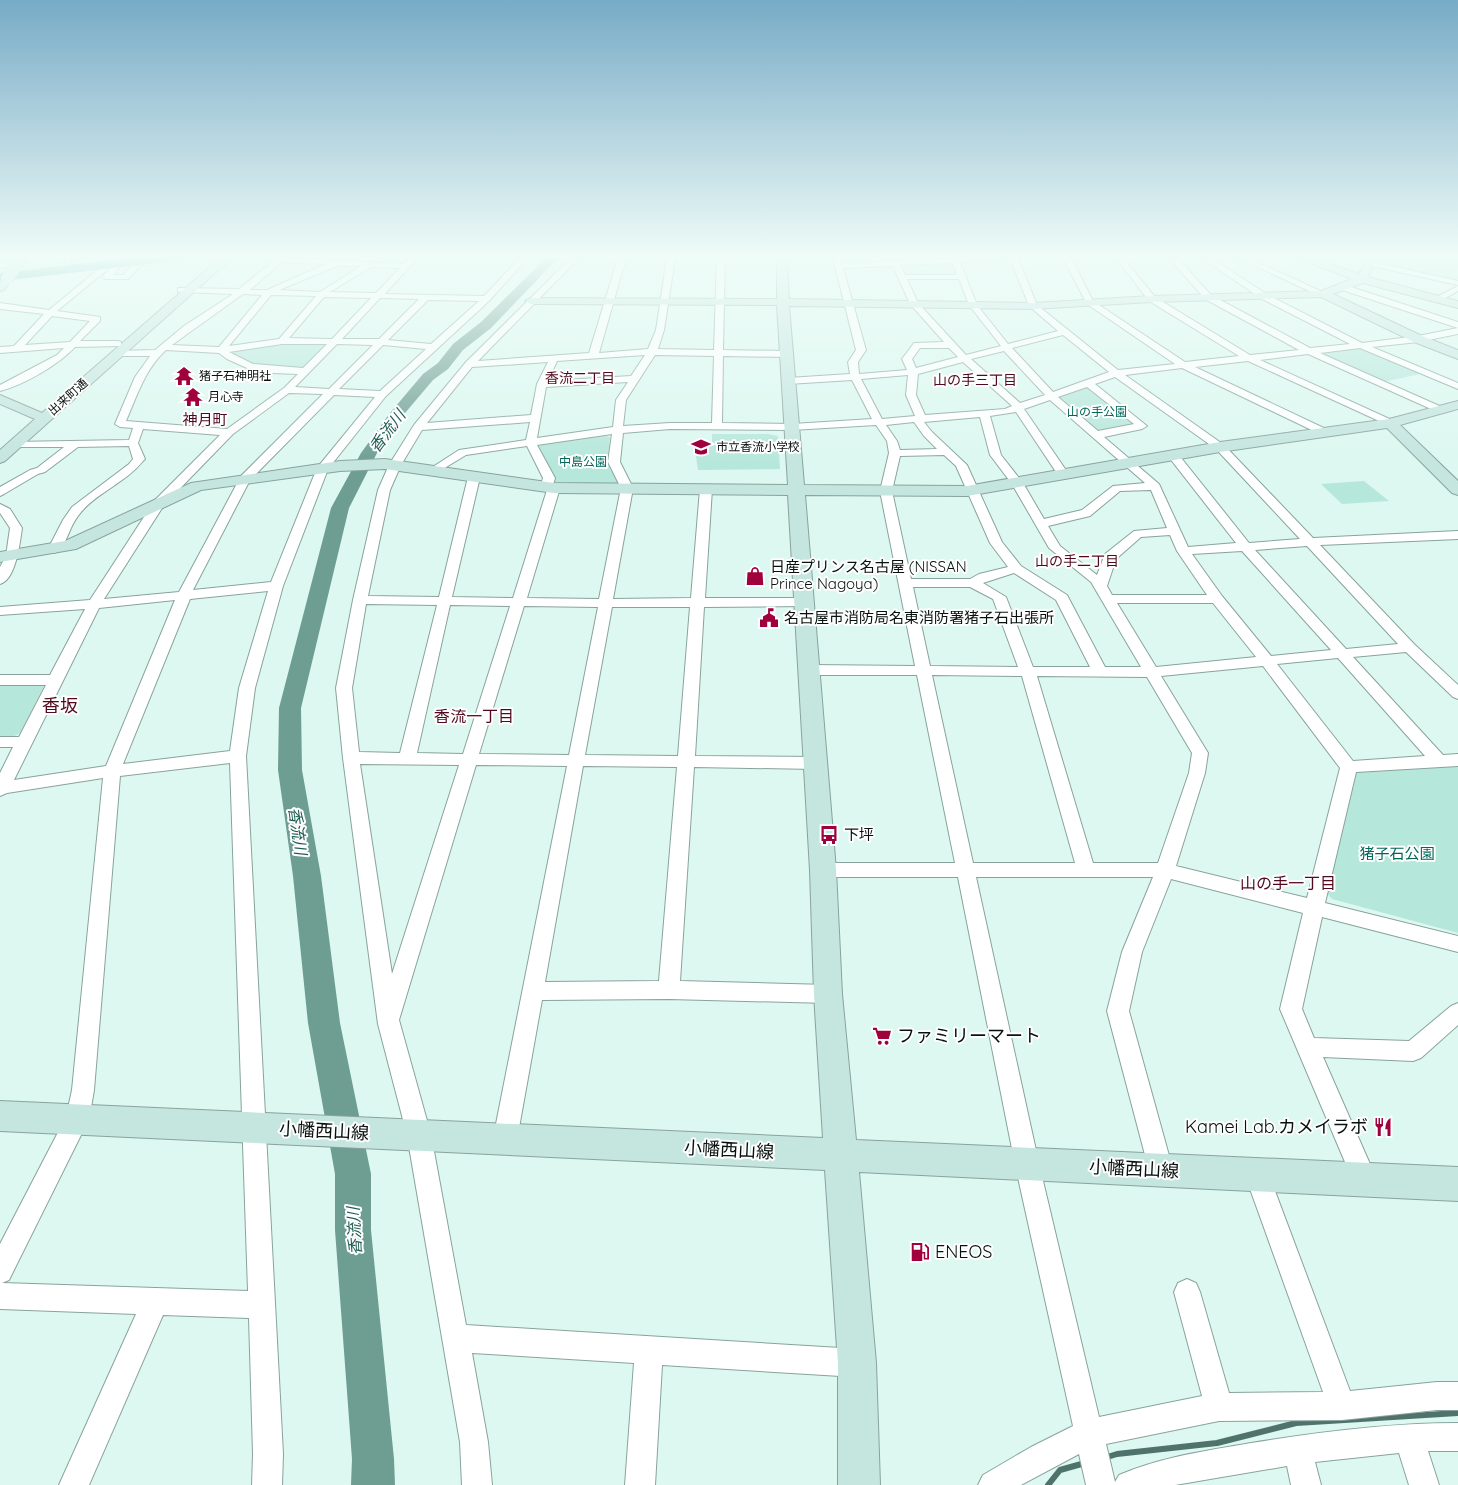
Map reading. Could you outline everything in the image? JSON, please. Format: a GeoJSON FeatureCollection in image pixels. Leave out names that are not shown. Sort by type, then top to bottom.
{"type":"FeatureCollection","features":[{"type":"Feature","properties":{"kind":"street"},"geometry":{"type":"LineString","coordinates":[[17,348],[37,327]]}},
{"type":"Feature","properties":{"kind":"street"},"geometry":{"type":"LineString","coordinates":[[0,388],[60,357],[89,327]]}},
{"type":"Feature","properties":{"kind":"street","name":"出来町通"},"geometry":{"type":"LineString","coordinates":[[0,445],[38,419],[143,327]]}},
{"type":"Feature","properties":{"kind":"street"},"geometry":{"type":"LineString","coordinates":[[186,327],[157,353],[135,389],[120,424],[228,432]]}},
{"type":"Feature","properties":{"kind":"street"},"geometry":{"type":"LineString","coordinates":[[221,350],[240,327]]}},
{"type":"Feature","properties":{"kind":"street"},"geometry":{"type":"LineString","coordinates":[[282,341],[294,327]]}},
{"type":"Feature","properties":{"kind":"street"},"geometry":{"type":"LineString","coordinates":[[0,788],[94,604],[158,503],[228,432],[287,390],[347,327]]}},
{"type":"Feature","properties":{"kind":"street"},"geometry":{"type":"LineString","coordinates":[[0,1270],[78,1119],[84,1090],[112,771],[185,593],[245,478],[395,327]]}},
{"type":"Feature","properties":{"kind":"street"},"geometry":{"type":"LineString","coordinates":[[267,1485],[268,1454],[260,1305],[268,1128],[238,756],[247,688],[276,586],[323,468],[382,394],[455,327]]}},
{"type":"Feature","properties":{"kind":"street"},"geometry":{"type":"LineString","coordinates":[[477,1485],[474,1442],[389,1024],[351,758],[344,688],[388,465],[469,364],[507,327]]}},
{"type":"Feature","properties":{"kind":"street"},"geometry":{"type":"LineString","coordinates":[[593,357],[602,327]]}},
{"type":"Feature","properties":{"kind":"street"},"geometry":{"type":"LineString","coordinates":[[505,1139],[627,488],[614,462],[621,400],[652,352],[660,327]]}},
{"type":"Feature","properties":{"kind":"street"},"geometry":{"type":"LineString","coordinates":[[716,426],[721,327]]}},
{"type":"Feature","properties":{"kind":"street"},"geometry":{"type":"LineString","coordinates":[[784,327],[823,870],[828,994],[857,1362],[859,1485]]}},
{"type":"Feature","properties":{"kind":"street"},"geometry":{"type":"LineString","coordinates":[[855,327],[861,350],[853,362],[855,377],[870,409],[892,441],[895,453],[886,491],[1027,1164],[1101,1485]]}},
{"type":"Feature","properties":{"kind":"street"},"geometry":{"type":"LineString","coordinates":[[936,327],[964,358],[1018,407],[1064,476]]}},
{"type":"Feature","properties":{"kind":"street"},"geometry":{"type":"LineString","coordinates":[[991,327],[1006,347],[1052,396],[1155,486],[1183,550],[1217,600],[1349,767]]}},
{"type":"Feature","properties":{"kind":"street"},"geometry":{"type":"LineString","coordinates":[[1059,327],[1116,373],[1220,447],[1409,647],[1458,694]]}},
{"type":"Feature","properties":{"kind":"street"},"geometry":{"type":"LineString","coordinates":[[1127,327],[1183,365],[1324,432]]}},
{"type":"Feature","properties":{"kind":"street"},"geometry":{"type":"LineString","coordinates":[[1198,327],[1247,357],[1390,423],[1458,490]]}},
{"type":"Feature","properties":{"kind":"street"},"geometry":{"type":"LineString","coordinates":[[1264,327],[1308,351],[1440,410]]}},
{"type":"Feature","properties":{"kind":"street"},"geometry":{"type":"LineString","coordinates":[[1323,327],[1360,346],[1458,386]]}},
{"type":"Feature","properties":{"kind":"street"},"geometry":{"type":"LineString","coordinates":[[1393,327],[1458,355]]}},
{"type":"Feature","properties":{"kind":"street"},"geometry":{"type":"LineString","coordinates":[[434,470],[463,452],[617,430],[670,426],[792,427],[1006,412],[1116,373],[1418,339],[1458,331]]}},
{"type":"Feature","properties":{"kind":"street"},"geometry":{"type":"LineString","coordinates":[[788,381],[912,372],[1064,332]]}},
{"type":"Feature","properties":{"kind":"street"},"geometry":{"type":"LineString","coordinates":[[165,347],[221,350],[282,341],[380,342],[433,347]]}},
{"type":"Feature","properties":{"kind":"street"},"geometry":{"type":"LineString","coordinates":[[0,350],[74,344],[157,353]]}},
{"type":"Feature","properties":{"kind":"street"},"geometry":{"type":"LineString","coordinates":[[952,345],[917,345],[907,359],[912,372],[912,395],[919,419],[928,434],[945,452],[961,464],[996,543],[1016,569],[1062,598],[1100,672]]}},
{"type":"Feature","properties":{"kind":"street"},"geometry":{"type":"LineString","coordinates":[[221,350],[230,359],[259,369],[306,371]]}},
{"type":"Feature","properties":{"kind":"street"},"geometry":{"type":"LineString","coordinates":[[469,364],[553,360],[652,352],[786,354]]}},
{"type":"Feature","properties":{"kind":"street"},"geometry":{"type":"LineString","coordinates":[[389,1024],[397,991],[518,602],[550,487],[549,478],[531,443],[542,384],[553,360]]}},
{"type":"Feature","properties":{"kind":"street"},"geometry":{"type":"LineString","coordinates":[[542,384],[635,379]]}},
{"type":"Feature","properties":{"kind":"street"},"geometry":{"type":"LineString","coordinates":[[1088,383],[1142,426],[1096,435]]}},
{"type":"Feature","properties":{"kind":"street"},"geometry":{"type":"LineString","coordinates":[[287,390],[382,394]]}},
{"type":"Feature","properties":{"kind":"street"},"geometry":{"type":"LineString","coordinates":[[0,399],[38,419],[0,453]]}},
{"type":"Feature","properties":{"kind":"street"},"geometry":{"type":"LineString","coordinates":[[6,556],[54,549],[88,538],[197,486],[340,466],[388,465],[550,487],[886,491],[973,490],[1064,476],[1220,447],[1390,423],[1458,405]]}},
{"type":"Feature","properties":{"kind":"street"},"geometry":{"type":"LineString","coordinates":[[984,414],[996,455],[1055,548],[1096,580],[1200,753],[1197,773],[1165,870],[1132,952],[1118,1011],[1161,1170]]}},
{"type":"Feature","properties":{"kind":"street"},"geometry":{"type":"LineString","coordinates":[[418,427],[535,418]]}},
{"type":"Feature","properties":{"kind":"street","name":"出来町通"},"geometry":{"type":"LineString","coordinates":[[0,458],[16,444],[38,419]]}},
{"type":"Feature","properties":{"kind":"street"},"geometry":{"type":"LineString","coordinates":[[54,549],[72,514],[81,505],[134,467],[139,459],[133,443],[139,426]]}},
{"type":"Feature","properties":{"kind":"street"},"geometry":{"type":"LineString","coordinates":[[16,444],[133,443]]}},
{"type":"Feature","properties":{"kind":"street"},"geometry":{"type":"LineString","coordinates":[[0,492],[34,472],[41,470],[75,444]]}},
{"type":"Feature","properties":{"kind":"street"},"geometry":{"type":"LineString","coordinates":[[895,453],[945,452]]}},
{"type":"Feature","properties":{"kind":"street"},"geometry":{"type":"LineString","coordinates":[[1174,456],[1245,546],[1440,761]]}},
{"type":"Feature","properties":{"kind":"street"},"geometry":{"type":"LineString","coordinates":[[407,759],[474,477]]}},
{"type":"Feature","properties":{"kind":"street"},"geometry":{"type":"LineString","coordinates":[[1041,524],[1086,513],[1117,488],[1155,486]]}},
{"type":"Feature","properties":{"kind":"street"},"geometry":{"type":"LineString","coordinates":[[669,990],[706,489]]}},
{"type":"Feature","properties":{"kind":"street"},"geometry":{"type":"LineString","coordinates":[[0,508],[6,512],[16,528],[0,580]]}},
{"type":"Feature","properties":{"kind":"street"},"geometry":{"type":"LineString","coordinates":[[1104,593],[1110,557],[1138,534],[1174,531]]}},
{"type":"Feature","properties":{"kind":"street"},"geometry":{"type":"LineString","coordinates":[[1183,550],[1458,535]]}},
{"type":"Feature","properties":{"kind":"street"},"geometry":{"type":"LineString","coordinates":[[973,583],[984,577],[1016,569]]}},
{"type":"Feature","properties":{"kind":"street"},"geometry":{"type":"LineString","coordinates":[[905,583],[973,583],[999,597],[1028,672],[1086,870]]}},
{"type":"Feature","properties":{"kind":"street"},"geometry":{"type":"LineString","coordinates":[[0,610],[94,604],[185,593],[276,586]]}},
{"type":"Feature","properties":{"kind":"street"},"geometry":{"type":"LineString","coordinates":[[1104,593],[1217,600]]}},
{"type":"Feature","properties":{"kind":"street"},"geometry":{"type":"LineString","coordinates":[[360,600],[605,603],[804,602]]}},
{"type":"Feature","properties":{"kind":"street"},"geometry":{"type":"LineString","coordinates":[[809,670],[1152,672],[1409,647]]}},
{"type":"Feature","properties":{"kind":"street"},"geometry":{"type":"LineString","coordinates":[[0,680],[54,680]]}},
{"type":"Feature","properties":{"kind":"street"},"geometry":{"type":"LineString","coordinates":[[0,742],[24,742]]}},
{"type":"Feature","properties":{"kind":"street"},"geometry":{"type":"LineString","coordinates":[[0,788],[112,771],[238,756]]}},
{"type":"Feature","properties":{"kind":"street"},"geometry":{"type":"LineString","coordinates":[[351,758],[815,763]]}},
{"type":"Feature","properties":{"kind":"street"},"geometry":{"type":"LineString","coordinates":[[1349,767],[1458,760]]}},
{"type":"Feature","properties":{"kind":"street"},"geometry":{"type":"LineString","coordinates":[[1349,767],[1291,1009],[1365,1180]]}},
{"type":"Feature","properties":{"kind":"street"},"geometry":{"type":"LineString","coordinates":[[823,870],[1165,870],[1458,944]]}},
{"type":"Feature","properties":{"kind":"street"},"geometry":{"type":"LineString","coordinates":[[532,991],[669,990],[828,994]]}},
{"type":"Feature","properties":{"kind":"street"},"geometry":{"type":"LineString","coordinates":[[1307,1047],[1414,1051],[1458,1012]]}},
{"type":"Feature","properties":{"kind":"street","name":"小幡西山線"},"geometry":{"type":"LineString","coordinates":[[0,1116],[1458,1184]]}},
{"type":"Feature","properties":{"kind":"street"},"geometry":{"type":"LineString","coordinates":[[1258,1175],[1342,1406]]}},
{"type":"Feature","properties":{"kind":"street"},"geometry":{"type":"LineString","coordinates":[[1187,1292],[1218,1407]]}},
{"type":"Feature","properties":{"kind":"street"},"geometry":{"type":"LineString","coordinates":[[0,1296],[260,1305]]}},
{"type":"Feature","properties":{"kind":"street"},"geometry":{"type":"LineString","coordinates":[[74,1485],[155,1302]]}},
{"type":"Feature","properties":{"kind":"street"},"geometry":{"type":"LineString","coordinates":[[454,1338],[857,1362]]}},
{"type":"Feature","properties":{"kind":"street"},"geometry":{"type":"LineString","coordinates":[[640,1485],[649,1351]]}},
{"type":"Feature","properties":{"kind":"street"},"geometry":{"type":"LineString","coordinates":[[993,1485],[1041,1456],[1090,1433],[1162,1417],[1218,1407],[1342,1406],[1437,1396],[1458,1396]]}},
{"type":"Feature","properties":{"kind":"street"},"geometry":{"type":"LineString","coordinates":[[1409,1437],[1424,1485]]}},
{"type":"Feature","properties":{"kind":"street"},"geometry":{"type":"LineString","coordinates":[[1129,1485],[1170,1471],[1297,1450],[1409,1437],[1458,1437]]}},
{"type":"Feature","properties":{"kind":"street"},"geometry":{"type":"LineString","coordinates":[[1297,1450],[1306,1485]]}},
{"type":"Feature","properties":{"kind":"green space"},"geometry":{"type":"Polygon","coordinates":[[[282,342],[327,344],[305,368],[301,369],[253,365],[236,358],[229,352],[282,342]]]}},
{"type":"Feature","properties":{"kind":"green space"},"geometry":{"type":"Polygon","coordinates":[[[1361,349],[1420,374],[1383,382],[1316,352],[1361,349]]]}},
{"type":"Feature","properties":{"kind":"green space","name":"山の手公園"},"geometry":{"type":"Polygon","coordinates":[[[1083,387],[1089,387],[1136,425],[1098,432],[1058,399],[1059,396],[1083,387]]]}},
{"type":"Feature","properties":{"kind":"green space"},"geometry":{"type":"Polygon","coordinates":[[[712,434],[768,434],[778,436],[780,469],[698,470],[694,443],[712,443],[712,434]]]}},
{"type":"Feature","properties":{"kind":"green space","name":"中島公園"},"geometry":{"type":"Polygon","coordinates":[[[610,437],[607,464],[619,484],[552,486],[554,478],[539,447],[540,443],[610,437]]]}},
{"type":"Feature","properties":{"kind":"green space"},"geometry":{"type":"Polygon","coordinates":[[[1364,481],[1389,501],[1342,504],[1321,484],[1364,481]]]}},
{"type":"Feature","properties":{"kind":"green space"},"geometry":{"type":"Polygon","coordinates":[[[0,683],[40,683],[44,686],[20,733],[11,738],[0,737],[0,683]]]}},
{"type":"Feature","properties":{"kind":"green space","name":"猪子石公園"},"geometry":{"type":"Polygon","coordinates":[[[1458,766],[1458,933],[1332,899],[1324,890],[1357,771],[1458,766]]]}},
{"type":"Feature","properties":{"kind":"waterway","name":"香流川"},"geometry":{"type":"LineString","coordinates":[[373,1485],[373,1459],[353,1230],[353,1174],[324,1023],[307,876],[290,770],[290,708],[340,508],[369,453],[395,416],[428,377],[443,366],[458,347],[483,327]]}},
{"type":"Feature","properties":{"kind":"waterway"},"geometry":{"type":"LineString","coordinates":[[1104,1458],[1117,1454],[1217,1443],[1296,1423],[1458,1413]]}},
{"type":"Feature","properties":{"kind":"waterway"},"geometry":{"type":"LineString","coordinates":[[1048,1485],[1060,1470],[1085,1463]]}},
{"type":"Feature","properties":{"kind":"place","name":"猪子石神明社"},"geometry":{"type":"Point","coordinates":[184,376]}},
{"type":"Feature","properties":{"kind":"place","name":"月心寺"},"geometry":{"type":"Point","coordinates":[193,397]}},
{"type":"Feature","properties":{"kind":"place","name":"市立香流小学校"},"geometry":{"type":"Point","coordinates":[701,447]}},
{"type":"Feature","properties":{"kind":"place","name":"日産プリンス名古屋 (NISSAN Prince Nagoya)"},"geometry":{"type":"Point","coordinates":[755,576]}},
{"type":"Feature","properties":{"kind":"place","name":"名古屋市消防局名東消防署猪子石出張所"},"geometry":{"type":"Point","coordinates":[769,618]}},
{"type":"Feature","properties":{"kind":"place","name":"下坪"},"geometry":{"type":"Point","coordinates":[829,835]}},
{"type":"Feature","properties":{"kind":"place","name":"ファミリーマート"},"geometry":{"type":"Point","coordinates":[882,1036]}},
{"type":"Feature","properties":{"kind":"place","name":"Kamei Lab.カメイラボ"},"geometry":{"type":"Point","coordinates":[1383,1127]}},
{"type":"Feature","properties":{"kind":"place","name":"ENEOS"},"geometry":{"type":"Point","coordinates":[920,1252]}},
{"type":"Feature","properties":{"kind":"district","name":"香流二丁目"},"geometry":{"type":"Point","coordinates":[580,378]}},
{"type":"Feature","properties":{"kind":"district","name":"山の手三丁目"},"geometry":{"type":"Point","coordinates":[975,380]}},
{"type":"Feature","properties":{"kind":"district","name":"神月町"},"geometry":{"type":"Point","coordinates":[205,420]}},
{"type":"Feature","properties":{"kind":"district","name":"山の手二丁目"},"geometry":{"type":"Point","coordinates":[1077,561]}},
{"type":"Feature","properties":{"kind":"district","name":"香坂"},"geometry":{"type":"Point","coordinates":[60,706]}},
{"type":"Feature","properties":{"kind":"district","name":"香流一丁目"},"geometry":{"type":"Point","coordinates":[474,716]}},
{"type":"Feature","properties":{"kind":"district","name":"山の手一丁目"},"geometry":{"type":"Point","coordinates":[1288,883]}}]}
